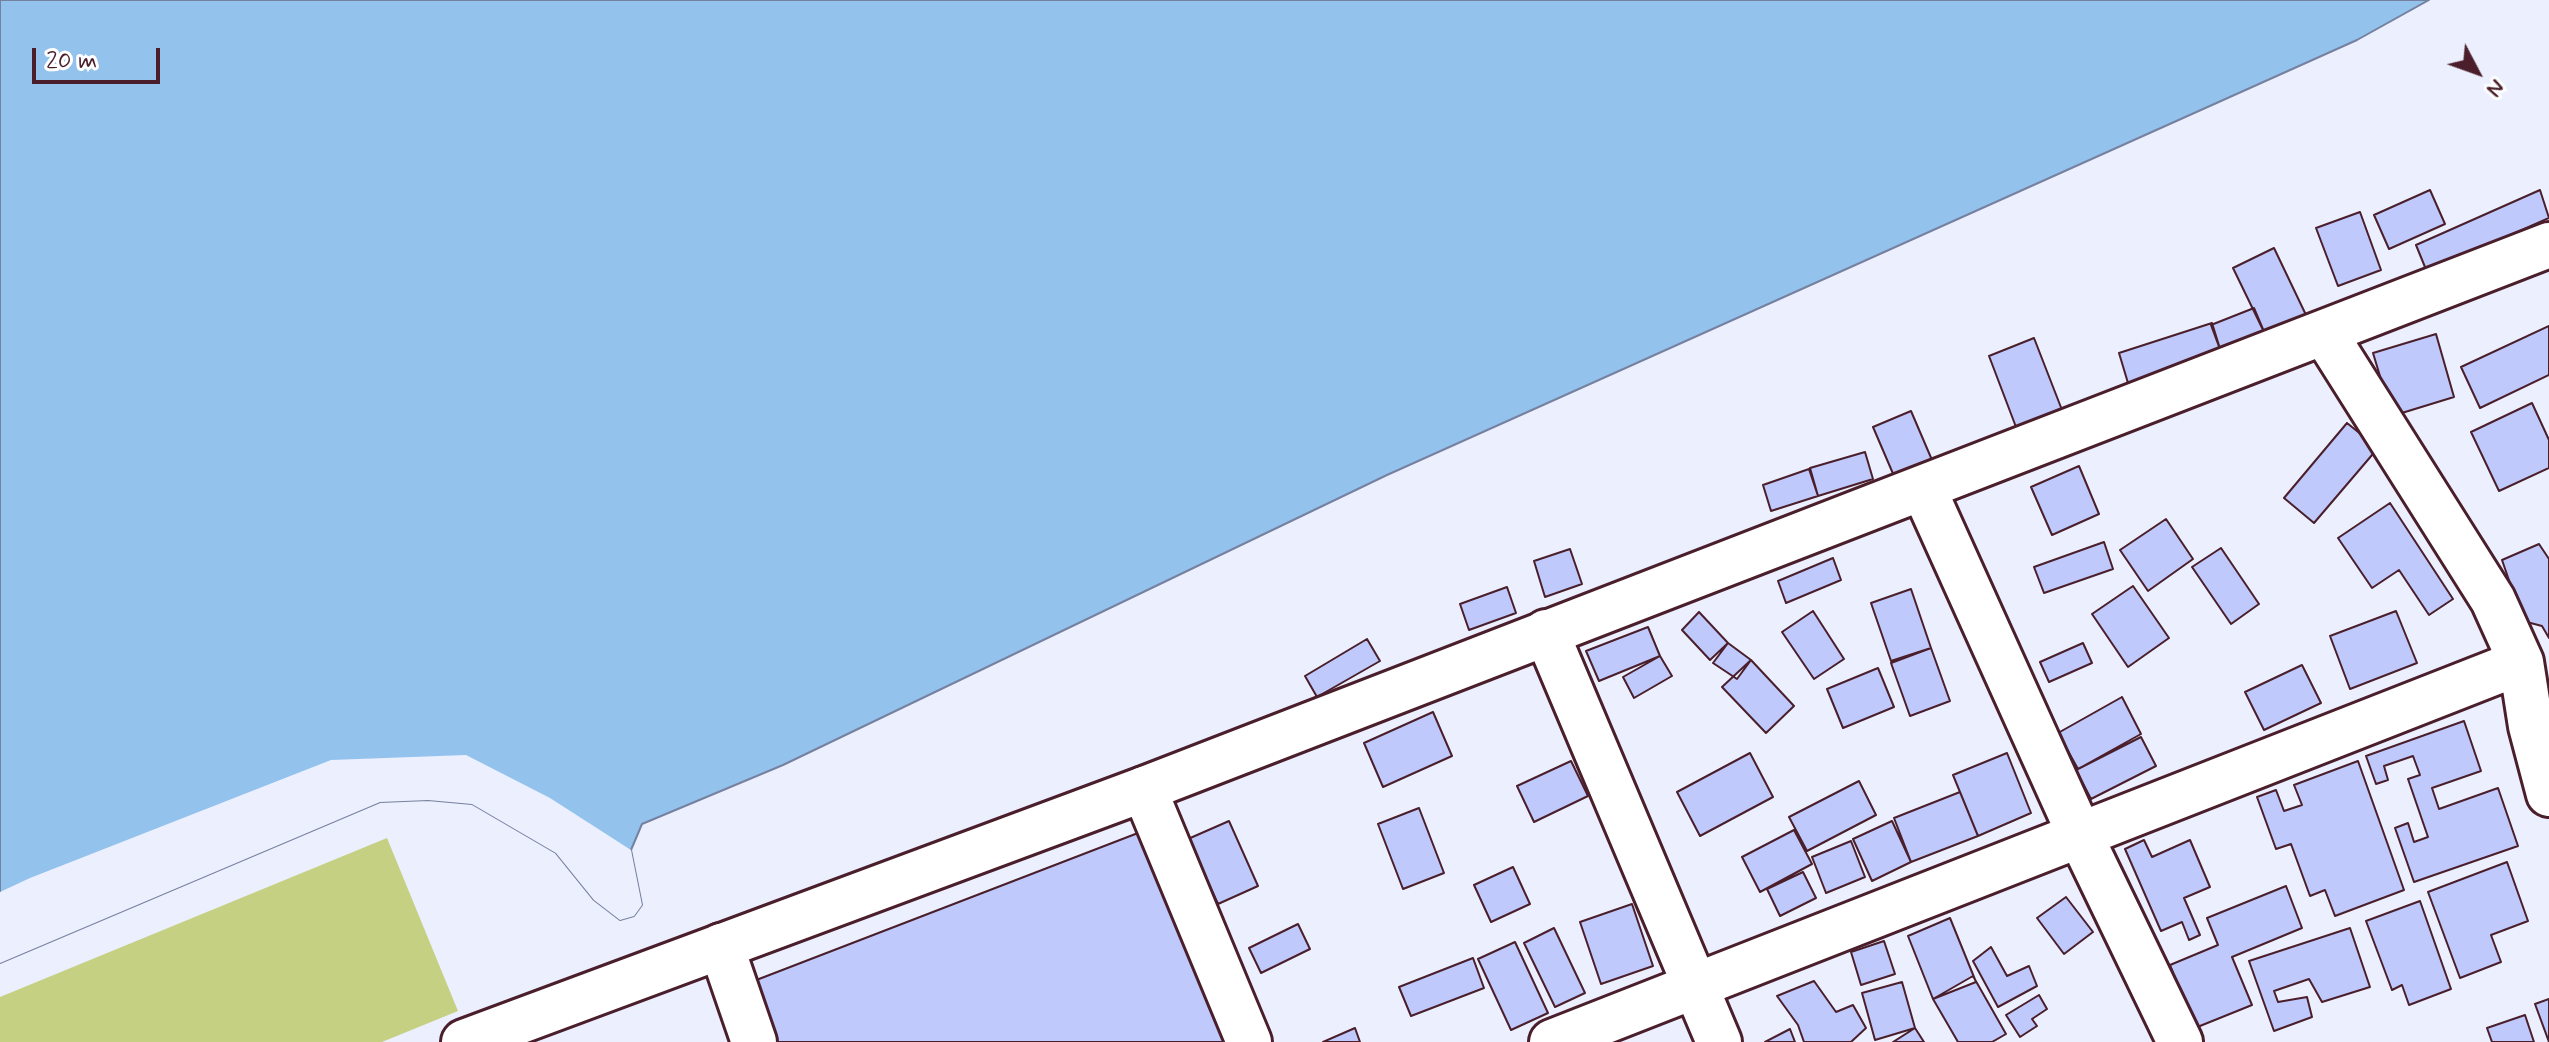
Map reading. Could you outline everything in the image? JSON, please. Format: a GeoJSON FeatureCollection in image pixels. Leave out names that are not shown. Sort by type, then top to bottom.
{"type":"FeatureCollection","features":[{"type":"Feature","properties":{"kind":"street"},"geometry":{"type":"LineString","coordinates":[[464,1042],[1144,789],[1546,632],[1924,490],[2549,245]]}},
{"type":"Feature","properties":{"kind":"street"},"geometry":{"type":"LineString","coordinates":[[2325,334],[2493,600],[2533,686],[2531,726],[2549,794]]}},
{"type":"Feature","properties":{"kind":"street"},"geometry":{"type":"LineString","coordinates":[[1924,490],[2079,833],[2180,1042]]}},
{"type":"Feature","properties":{"kind":"street"},"geometry":{"type":"LineString","coordinates":[[1546,632],[1719,1042]]}},
{"type":"Feature","properties":{"kind":"street"},"geometry":{"type":"LineString","coordinates":[[1552,1042],[2079,833],[2533,686]]}},
{"type":"Feature","properties":{"kind":"street"},"geometry":{"type":"LineString","coordinates":[[1144,789],[1249,1042]]}},
{"type":"Feature","properties":{"kind":"street"},"geometry":{"type":"LineString","coordinates":[[721,946],[754,1042]]}},
{"type":"Feature","properties":{"kind":"green space"},"geometry":{"type":"Polygon","coordinates":[[[387,838],[458,1011],[382,1042],[0,1042],[0,997],[387,838]]]}},
{"type":"Feature","properties":{"kind":"water"},"geometry":{"type":"Polygon","coordinates":[[[0,0],[2429,0],[2357,40],[1387,475],[783,765],[642,824],[631,850],[642,905],[634,916],[620,920],[594,900],[556,853],[472,804],[428,800],[380,802],[0,963],[0,0]]]}},
{"type":"Feature","properties":{"kind":"pier"},"geometry":{"type":"Polygon","coordinates":[[[466,755],[550,798],[631,850],[642,905],[634,916],[620,920],[594,900],[556,853],[472,804],[428,800],[380,802],[0,963],[0,892],[30,878],[331,760],[466,755]]]}},
{"type":"Feature","properties":{"kind":"building"},"geometry":{"type":"Polygon","coordinates":[[[2430,190],[2445,224],[2389,249],[2374,215],[2430,190]]]}},
{"type":"Feature","properties":{"kind":"building"},"geometry":{"type":"Polygon","coordinates":[[[2540,190],[2549,218],[2427,272],[2416,245],[2540,190]]]}},
{"type":"Feature","properties":{"kind":"building"},"geometry":{"type":"Polygon","coordinates":[[[2360,212],[2381,270],[2338,286],[2316,228],[2360,212]]]}},
{"type":"Feature","properties":{"kind":"building"},"geometry":{"type":"Polygon","coordinates":[[[2274,248],[2306,315],[2265,334],[2233,268],[2274,248]]]}},
{"type":"Feature","properties":{"kind":"building"},"geometry":{"type":"Polygon","coordinates":[[[2254,308],[2265,334],[2221,352],[2211,325],[2254,308]]]}},
{"type":"Feature","properties":{"kind":"building"},"geometry":{"type":"Polygon","coordinates":[[[2212,323],[2221,352],[2128,383],[2119,353],[2212,323]]]}},
{"type":"Feature","properties":{"kind":"building"},"geometry":{"type":"Polygon","coordinates":[[[2549,326],[2549,375],[2480,408],[2461,367],[2549,326]]]}},
{"type":"Feature","properties":{"kind":"building"},"geometry":{"type":"Polygon","coordinates":[[[2436,334],[2454,397],[2392,416],[2373,353],[2436,334]]]}},
{"type":"Feature","properties":{"kind":"building"},"geometry":{"type":"Polygon","coordinates":[[[2034,338],[2062,410],[2016,427],[1989,356],[2034,338]]]}},
{"type":"Feature","properties":{"kind":"building"},"geometry":{"type":"Polygon","coordinates":[[[2532,403],[2549,440],[2549,468],[2499,491],[2471,432],[2532,403]]]}},
{"type":"Feature","properties":{"kind":"building"},"geometry":{"type":"Polygon","coordinates":[[[1911,411],[1932,460],[1894,476],[1873,427],[1911,411]]]}},
{"type":"Feature","properties":{"kind":"building"},"geometry":{"type":"Polygon","coordinates":[[[2347,423],[2378,448],[2314,523],[2284,498],[2347,423]]]}},
{"type":"Feature","properties":{"kind":"building"},"geometry":{"type":"Polygon","coordinates":[[[1865,452],[1873,479],[1818,496],[1810,468],[1865,452]]]}},
{"type":"Feature","properties":{"kind":"building"},"geometry":{"type":"Polygon","coordinates":[[[2079,466],[2099,514],[2052,535],[2031,487],[2079,466]]]}},
{"type":"Feature","properties":{"kind":"building"},"geometry":{"type":"Polygon","coordinates":[[[1809,469],[1818,496],[1771,511],[1763,485],[1809,469]]]}},
{"type":"Feature","properties":{"kind":"building"},"geometry":{"type":"Polygon","coordinates":[[[2390,503],[2453,599],[2429,615],[2399,570],[2372,588],[2338,538],[2390,503]]]}},
{"type":"Feature","properties":{"kind":"building"},"geometry":{"type":"Polygon","coordinates":[[[2166,519],[2193,559],[2148,591],[2120,550],[2166,519]]]}},
{"type":"Feature","properties":{"kind":"building"},"geometry":{"type":"Polygon","coordinates":[[[2104,542],[2113,569],[2044,593],[2034,567],[2104,542]]]}},
{"type":"Feature","properties":{"kind":"building"},"geometry":{"type":"Polygon","coordinates":[[[2539,544],[2549,559],[2549,638],[2542,626],[2523,621],[2502,560],[2539,544]]]}},
{"type":"Feature","properties":{"kind":"building"},"geometry":{"type":"Polygon","coordinates":[[[2221,548],[2259,604],[2231,624],[2192,567],[2221,548]]]}},
{"type":"Feature","properties":{"kind":"building"},"geometry":{"type":"Polygon","coordinates":[[[1570,549],[1582,584],[1545,597],[1534,561],[1570,549]]]}},
{"type":"Feature","properties":{"kind":"building"},"geometry":{"type":"Polygon","coordinates":[[[1833,558],[1841,580],[1786,603],[1778,581],[1833,558]]]}},
{"type":"Feature","properties":{"kind":"building"},"geometry":{"type":"Polygon","coordinates":[[[2133,586],[2169,638],[2128,667],[2092,614],[2133,586]]]}},
{"type":"Feature","properties":{"kind":"building"},"geometry":{"type":"Polygon","coordinates":[[[1507,587],[1516,613],[1469,630],[1460,604],[1507,587]]]}},
{"type":"Feature","properties":{"kind":"building"},"geometry":{"type":"Polygon","coordinates":[[[1911,589],[1931,648],[1891,661],[1871,603],[1911,589]]]}},
{"type":"Feature","properties":{"kind":"building"},"geometry":{"type":"Polygon","coordinates":[[[1813,611],[1844,659],[1814,679],[1782,632],[1813,611]]]}},
{"type":"Feature","properties":{"kind":"building"},"geometry":{"type":"Polygon","coordinates":[[[2396,611],[2417,663],[2350,689],[2330,636],[2396,611]]]}},
{"type":"Feature","properties":{"kind":"building"},"geometry":{"type":"Polygon","coordinates":[[[1699,612],[1728,643],[1710,660],[1682,630],[1699,612]]]}},
{"type":"Feature","properties":{"kind":"building"},"geometry":{"type":"Polygon","coordinates":[[[1648,627],[1660,656],[1599,681],[1586,651],[1648,627]]]}},
{"type":"Feature","properties":{"kind":"building"},"geometry":{"type":"Polygon","coordinates":[[[1367,639],[1380,661],[1317,697],[1305,676],[1367,639]]]}},
{"type":"Feature","properties":{"kind":"building"},"geometry":{"type":"Polygon","coordinates":[[[1728,643],[1751,660],[1737,679],[1713,663],[1728,643]]]}},
{"type":"Feature","properties":{"kind":"building"},"geometry":{"type":"Polygon","coordinates":[[[2083,643],[2092,663],[2049,682],[2040,662],[2083,643]]]}},
{"type":"Feature","properties":{"kind":"building"},"geometry":{"type":"Polygon","coordinates":[[[1931,648],[1950,701],[1910,716],[1891,663],[1931,648]]]}},
{"type":"Feature","properties":{"kind":"building"},"geometry":{"type":"Polygon","coordinates":[[[1660,656],[1672,676],[1634,698],[1623,677],[1660,656]]]}},
{"type":"Feature","properties":{"kind":"building"},"geometry":{"type":"Polygon","coordinates":[[[1751,660],[1794,706],[1766,733],[1722,687],[1751,660]]]}},
{"type":"Feature","properties":{"kind":"building"},"geometry":{"type":"Polygon","coordinates":[[[2302,665],[2321,703],[2264,730],[2245,692],[2302,665]]]}},
{"type":"Feature","properties":{"kind":"building"},"geometry":{"type":"Polygon","coordinates":[[[1878,668],[1894,707],[1843,728],[1827,689],[1878,668]]]}},
{"type":"Feature","properties":{"kind":"building"},"geometry":{"type":"Polygon","coordinates":[[[2122,697],[2141,734],[2078,769],[2058,733],[2122,697]]]}},
{"type":"Feature","properties":{"kind":"building"},"geometry":{"type":"Polygon","coordinates":[[[1433,712],[1452,756],[1383,787],[1364,743],[1433,712]]]}},
{"type":"Feature","properties":{"kind":"building"},"geometry":{"type":"Polygon","coordinates":[[[2464,721],[2481,771],[2432,788],[2439,809],[2498,788],[2518,846],[2414,882],[2395,828],[2408,823],[2414,842],[2428,837],[2408,779],[2420,775],[2413,756],[2384,766],[2388,780],[2376,784],[2366,756],[2464,721]]]}},
{"type":"Feature","properties":{"kind":"building"},"geometry":{"type":"Polygon","coordinates":[[[2141,737],[2156,766],[2091,799],[2076,770],[2141,737]]]}},
{"type":"Feature","properties":{"kind":"building"},"geometry":{"type":"Polygon","coordinates":[[[1750,753],[1773,797],[1700,836],[1677,792],[1750,753]]]}},
{"type":"Feature","properties":{"kind":"building"},"geometry":{"type":"Polygon","coordinates":[[[2007,753],[2031,813],[1978,836],[1953,775],[2007,753]]]}},
{"type":"Feature","properties":{"kind":"building"},"geometry":{"type":"Polygon","coordinates":[[[1571,761],[1588,796],[1534,822],[1517,786],[1571,761]]]}},
{"type":"Feature","properties":{"kind":"building"},"geometry":{"type":"Polygon","coordinates":[[[2358,761],[2404,890],[2335,916],[2325,890],[2310,896],[2291,844],[2276,849],[2257,797],[2276,790],[2284,811],[2302,805],[2294,785],[2358,761]]]}},
{"type":"Feature","properties":{"kind":"building"},"geometry":{"type":"Polygon","coordinates":[[[1859,781],[1876,815],[1807,851],[1789,817],[1859,781]]]}},
{"type":"Feature","properties":{"kind":"building"},"geometry":{"type":"Polygon","coordinates":[[[1960,792],[1978,836],[1911,862],[1894,818],[1960,792]]]}},
{"type":"Feature","properties":{"kind":"building"},"geometry":{"type":"Polygon","coordinates":[[[1419,808],[1444,873],[1403,889],[1378,824],[1419,808]]]}},
{"type":"Feature","properties":{"kind":"building"},"geometry":{"type":"Polygon","coordinates":[[[1229,821],[1258,886],[1218,904],[1188,839],[1229,821]]]}},
{"type":"Feature","properties":{"kind":"building"},"geometry":{"type":"Polygon","coordinates":[[[1892,821],[1911,862],[1872,881],[1853,839],[1892,821]]]}},
{"type":"Feature","properties":{"kind":"building"},"geometry":{"type":"Polygon","coordinates":[[[1151,828],[1232,1042],[769,1042],[746,984],[1151,828]]]}},
{"type":"Feature","properties":{"kind":"building"},"geometry":{"type":"Polygon","coordinates":[[[1794,830],[1812,864],[1760,892],[1742,857],[1794,830]]]}},
{"type":"Feature","properties":{"kind":"building"},"geometry":{"type":"Polygon","coordinates":[[[2144,840],[2152,857],[2190,840],[2210,887],[2184,898],[2200,935],[2189,940],[2182,922],[2161,931],[2125,849],[2144,840]]]}},
{"type":"Feature","properties":{"kind":"building"},"geometry":{"type":"Polygon","coordinates":[[[1851,841],[1865,877],[1826,893],[1812,857],[1851,841]]]}},
{"type":"Feature","properties":{"kind":"building"},"geometry":{"type":"Polygon","coordinates":[[[2507,862],[2528,921],[2491,935],[2501,962],[2460,978],[2428,892],[2507,862]]]}},
{"type":"Feature","properties":{"kind":"building"},"geometry":{"type":"Polygon","coordinates":[[[1513,867],[1530,904],[1491,922],[1474,885],[1513,867]]]}},
{"type":"Feature","properties":{"kind":"building"},"geometry":{"type":"Polygon","coordinates":[[[1803,872],[1816,898],[1780,916],[1767,889],[1803,872]]]}},
{"type":"Feature","properties":{"kind":"building"},"geometry":{"type":"Polygon","coordinates":[[[2286,886],[2302,928],[2232,957],[2252,1005],[2195,1028],[2170,965],[2218,945],[2207,918],[2286,886]]]}},
{"type":"Feature","properties":{"kind":"building"},"geometry":{"type":"Polygon","coordinates":[[[2066,897],[2093,932],[2064,954],[2037,918],[2066,897]]]}},
{"type":"Feature","properties":{"kind":"building"},"geometry":{"type":"Polygon","coordinates":[[[2420,901],[2451,989],[2409,1005],[2402,985],[2392,990],[2366,921],[2420,901]]]}},
{"type":"Feature","properties":{"kind":"building"},"geometry":{"type":"Polygon","coordinates":[[[1632,904],[1653,966],[1601,984],[1580,922],[1632,904]]]}},
{"type":"Feature","properties":{"kind":"building"},"geometry":{"type":"Polygon","coordinates":[[[1950,918],[1976,982],[1933,999],[1908,936],[1950,918]]]}},
{"type":"Feature","properties":{"kind":"building"},"geometry":{"type":"Polygon","coordinates":[[[1298,924],[1310,949],[1261,973],[1249,948],[1298,924]]]}},
{"type":"Feature","properties":{"kind":"building"},"geometry":{"type":"Polygon","coordinates":[[[1554,928],[1585,993],[1555,1007],[1524,943],[1554,928]]]}},
{"type":"Feature","properties":{"kind":"building"},"geometry":{"type":"Polygon","coordinates":[[[2350,928],[2370,987],[2322,1002],[2309,979],[2274,991],[2278,1002],[2307,997],[2312,1017],[2274,1031],[2249,961],[2350,928]]]}},
{"type":"Feature","properties":{"kind":"building"},"geometry":{"type":"Polygon","coordinates":[[[1884,941],[1895,974],[1861,985],[1851,952],[1884,941]]]}},
{"type":"Feature","properties":{"kind":"building"},"geometry":{"type":"Polygon","coordinates":[[[1515,942],[1548,1013],[1511,1030],[1478,959],[1515,942]]]}},
{"type":"Feature","properties":{"kind":"building"},"geometry":{"type":"Polygon","coordinates":[[[1991,947],[2007,976],[2029,966],[2037,986],[1998,1007],[1973,961],[1991,947]]]}},
{"type":"Feature","properties":{"kind":"building"},"geometry":{"type":"Polygon","coordinates":[[[1473,958],[1484,988],[1411,1016],[1399,987],[1473,958]]]}},
{"type":"Feature","properties":{"kind":"building"},"geometry":{"type":"Polygon","coordinates":[[[1973,976],[2006,1034],[1992,1042],[1958,1042],[1933,999],[1973,976]]]}},
{"type":"Feature","properties":{"kind":"building"},"geometry":{"type":"Polygon","coordinates":[[[1814,981],[1836,1012],[1853,1005],[1866,1028],[1851,1042],[1804,1042],[1798,1025],[1777,996],[1814,981]]]}},
{"type":"Feature","properties":{"kind":"building"},"geometry":{"type":"Polygon","coordinates":[[[1902,982],[1915,1028],[1875,1040],[1862,993],[1902,982]]]}},
{"type":"Feature","properties":{"kind":"building"},"geometry":{"type":"Polygon","coordinates":[[[2039,995],[2047,1009],[2032,1019],[2037,1026],[2020,1037],[2006,1015],[2039,995]]]}},
{"type":"Feature","properties":{"kind":"building"},"geometry":{"type":"Polygon","coordinates":[[[2549,999],[2549,1042],[2535,1004],[2549,999]]]}},
{"type":"Feature","properties":{"kind":"building"},"geometry":{"type":"Polygon","coordinates":[[[2525,1015],[2534,1042],[2492,1042],[2487,1028],[2525,1015]]]}},
{"type":"Feature","properties":{"kind":"building"},"geometry":{"type":"Polygon","coordinates":[[[1355,1028],[1360,1042],[1323,1042],[1355,1028]]]}},
{"type":"Feature","properties":{"kind":"building"},"geometry":{"type":"Polygon","coordinates":[[[1915,1028],[1924,1042],[1893,1042],[1915,1028]]]}},
{"type":"Feature","properties":{"kind":"building"},"geometry":{"type":"Polygon","coordinates":[[[1790,1029],[1795,1042],[1765,1042],[1790,1029]]]}}]}
